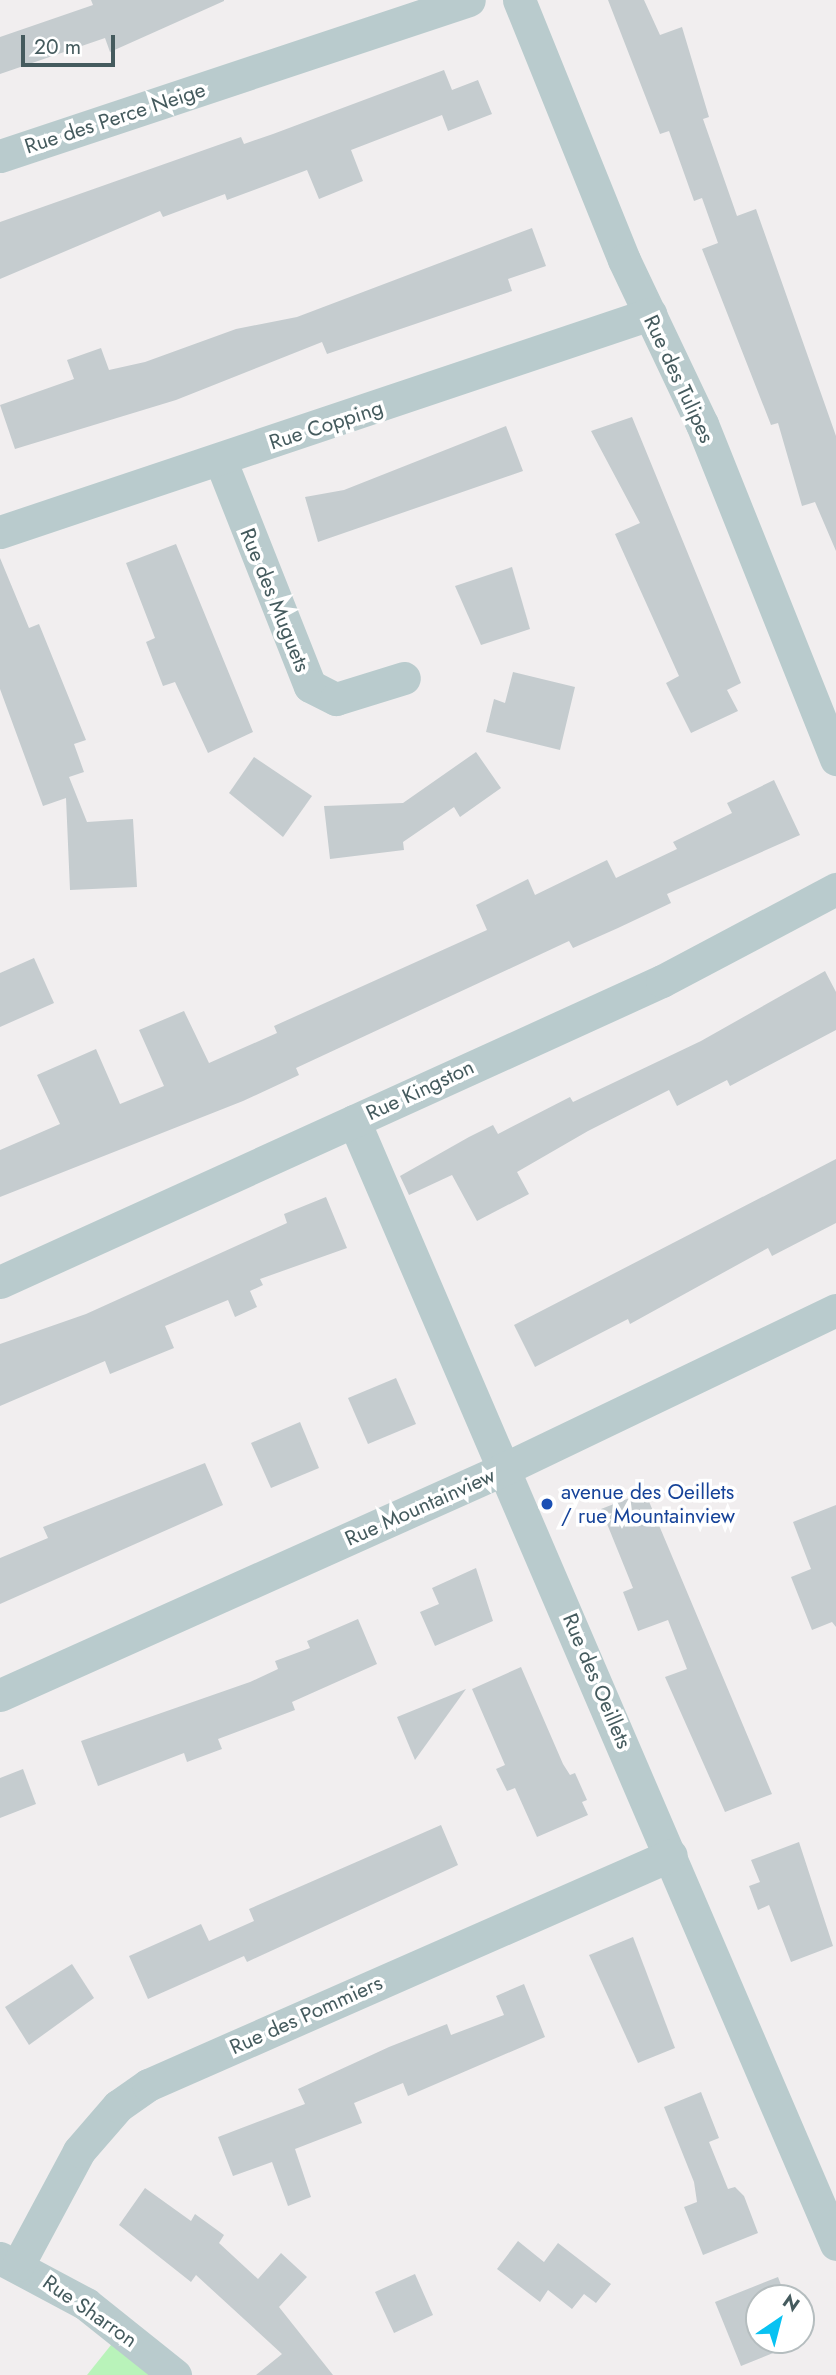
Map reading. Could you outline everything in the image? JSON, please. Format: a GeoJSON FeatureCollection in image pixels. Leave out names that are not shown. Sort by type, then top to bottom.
{"type":"FeatureCollection","features":[{"type":"Feature","properties":{"kind":"street","name":"Rue des Perce Neige"},"geometry":{"type":"LineString","coordinates":[[0,156],[469,0]]}},
{"type":"Feature","properties":{"kind":"street","name":"Rue des Tulipes"},"geometry":{"type":"LineString","coordinates":[[519,0],[650,314],[702,424],[836,759]]}},
{"type":"Feature","properties":{"kind":"street","name":"Rue Copping"},"geometry":{"type":"LineString","coordinates":[[0,532],[650,314]]}},
{"type":"Feature","properties":{"kind":"street","name":"Rue des Muguets"},"geometry":{"type":"LineString","coordinates":[[220,459],[310,686],[337,699],[404,678]]}},
{"type":"Feature","properties":{"kind":"street","name":"Rue Kingston"},"geometry":{"type":"LineString","coordinates":[[0,1282],[682,971],[836,889]]}},
{"type":"Feature","properties":{"kind":"street","name":"Rue des Oeillets"},"geometry":{"type":"LineString","coordinates":[[354,1121],[836,2244]]}},
{"type":"Feature","properties":{"kind":"street","name":"Rue Mountainview"},"geometry":{"type":"LineString","coordinates":[[0,1695],[504,1469],[836,1310]]}},
{"type":"Feature","properties":{"kind":"street","name":"Rue des Pommiers"},"geometry":{"type":"LineString","coordinates":[[9,2261],[79,2151],[118,2106],[148,2085],[671,1855]]}},
{"type":"Feature","properties":{"kind":"street","name":"Rue Sharron"},"geometry":{"type":"LineString","coordinates":[[9,2261],[86,2304],[175,2375]]}},
{"type":"Feature","properties":{"kind":"green space"},"geometry":{"type":"Polygon","coordinates":[[[115,2340],[151,2375],[87,2375],[115,2340]]]}},
{"type":"Feature","properties":{"kind":"building"},"geometry":{"type":"Polygon","coordinates":[[[91,0],[224,1],[110,52],[105,38],[0,74],[0,37],[93,5],[91,0]]]}},
{"type":"Feature","properties":{"kind":"building"},"geometry":{"type":"Polygon","coordinates":[[[608,0],[644,0],[660,35],[682,27],[709,117],[703,119],[737,216],[756,209],[836,436],[836,551],[815,502],[802,506],[778,423],[771,425],[702,249],[718,243],[702,198],[694,201],[669,131],[660,134],[608,0]]]}},
{"type":"Feature","properties":{"kind":"building"},"geometry":{"type":"Polygon","coordinates":[[[444,70],[452,90],[478,80],[492,114],[448,131],[442,115],[351,150],[363,181],[319,199],[307,170],[227,200],[225,194],[163,217],[160,211],[0,279],[0,222],[241,137],[244,144],[444,70]]]}},
{"type":"Feature","properties":{"kind":"building"},"geometry":{"type":"Polygon","coordinates":[[[532,228],[546,266],[508,279],[512,291],[327,354],[322,342],[176,400],[15,449],[0,405],[74,379],[67,360],[101,348],[109,370],[145,362],[236,329],[297,317],[532,228]]]}},
{"type":"Feature","properties":{"kind":"building"},"geometry":{"type":"Polygon","coordinates":[[[632,417],[741,683],[727,690],[738,711],[691,733],[666,683],[679,676],[615,534],[640,523],[591,431],[632,417]]]}},
{"type":"Feature","properties":{"kind":"building"},"geometry":{"type":"Polygon","coordinates":[[[506,426],[523,471],[318,542],[305,497],[344,490],[506,426]]]}},
{"type":"Feature","properties":{"kind":"building"},"geometry":{"type":"Polygon","coordinates":[[[176,544],[253,732],[208,753],[175,682],[163,686],[146,642],[155,638],[126,563],[176,544]]]}},
{"type":"Feature","properties":{"kind":"building"},"geometry":{"type":"Polygon","coordinates":[[[0,558],[29,628],[39,624],[86,740],[74,744],[84,772],[69,777],[87,822],[133,819],[137,887],[70,890],[66,798],[43,806],[0,689],[0,558]]]}},
{"type":"Feature","properties":{"kind":"building"},"geometry":{"type":"Polygon","coordinates":[[[512,567],[530,629],[481,645],[455,586],[512,567]]]}},
{"type":"Feature","properties":{"kind":"building"},"geometry":{"type":"Polygon","coordinates":[[[513,672],[575,687],[560,750],[486,732],[494,699],[505,703],[513,672]]]}},
{"type":"Feature","properties":{"kind":"building"},"geometry":{"type":"Polygon","coordinates":[[[476,752],[501,788],[460,817],[454,807],[403,842],[404,850],[330,859],[324,806],[403,803],[476,752]]]}},
{"type":"Feature","properties":{"kind":"building"},"geometry":{"type":"Polygon","coordinates":[[[254,757],[312,796],[283,837],[229,793],[254,757]]]}},
{"type":"Feature","properties":{"kind":"building"},"geometry":{"type":"Polygon","coordinates":[[[774,780],[800,835],[667,894],[671,903],[618,928],[573,948],[569,941],[296,1068],[299,1075],[243,1101],[0,1197],[0,1150],[60,1124],[37,1075],[96,1049],[120,1104],[164,1086],[139,1030],[184,1011],[209,1063],[277,1033],[274,1026],[487,930],[476,905],[528,879],[535,895],[607,860],[616,878],[677,849],[673,842],[732,813],[727,803],[774,780]]]}},
{"type":"Feature","properties":{"kind":"building"},"geometry":{"type":"Polygon","coordinates":[[[34,958],[54,1003],[0,1027],[0,973],[34,958]]]}},
{"type":"Feature","properties":{"kind":"building"},"geometry":{"type":"Polygon","coordinates":[[[825,971],[836,992],[836,1030],[730,1086],[727,1080],[677,1106],[669,1090],[588,1131],[517,1172],[529,1194],[477,1221],[452,1175],[409,1195],[400,1176],[469,1137],[493,1125],[498,1134],[570,1097],[573,1102],[701,1041],[825,971]]]}},
{"type":"Feature","properties":{"kind":"building"},"geometry":{"type":"Polygon","coordinates":[[[836,1159],[836,1223],[772,1256],[768,1248],[630,1324],[628,1319],[535,1367],[514,1325],[836,1159]]]}},
{"type":"Feature","properties":{"kind":"building"},"geometry":{"type":"Polygon","coordinates":[[[326,1197],[347,1248],[260,1279],[263,1285],[250,1291],[257,1307],[235,1317],[228,1300],[165,1326],[174,1348],[110,1374],[105,1361],[0,1406],[0,1344],[86,1314],[287,1223],[284,1214],[326,1197]]]}},
{"type":"Feature","properties":{"kind":"building"},"geometry":{"type":"Polygon","coordinates":[[[396,1378],[416,1424],[368,1444],[348,1398],[396,1378]]]}},
{"type":"Feature","properties":{"kind":"building"},"geometry":{"type":"Polygon","coordinates":[[[300,1422],[319,1468],[271,1488],[251,1443],[300,1422]]]}},
{"type":"Feature","properties":{"kind":"building"},"geometry":{"type":"Polygon","coordinates":[[[205,1463],[223,1505],[0,1604],[0,1558],[48,1538],[43,1527],[205,1463]]]}},
{"type":"Feature","properties":{"kind":"building"},"geometry":{"type":"Polygon","coordinates":[[[645,1492],[772,1794],[725,1812],[665,1677],[687,1669],[668,1620],[638,1631],[623,1592],[633,1588],[601,1509],[645,1492]]]}},
{"type":"Feature","properties":{"kind":"building"},"geometry":{"type":"Polygon","coordinates":[[[836,1505],[836,1627],[832,1622],[812,1630],[791,1577],[811,1569],[793,1522],[836,1505]]]}},
{"type":"Feature","properties":{"kind":"building"},"geometry":{"type":"Polygon","coordinates":[[[476,1568],[493,1621],[435,1646],[420,1612],[439,1604],[432,1588],[476,1568]]]}},
{"type":"Feature","properties":{"kind":"building"},"geometry":{"type":"Polygon","coordinates":[[[358,1619],[377,1664],[292,1702],[295,1710],[218,1739],[222,1749],[187,1762],[184,1753],[98,1786],[81,1741],[250,1682],[278,1669],[275,1661],[310,1648],[307,1641],[358,1619]]]}},
{"type":"Feature","properties":{"kind":"building"},"geometry":{"type":"Polygon","coordinates":[[[521,1667],[563,1764],[570,1775],[575,1773],[587,1800],[582,1802],[588,1815],[537,1837],[515,1788],[507,1791],[496,1769],[505,1765],[472,1689],[521,1667]]]}},
{"type":"Feature","properties":{"kind":"building"},"geometry":{"type":"Polygon","coordinates":[[[466,1689],[415,1760],[397,1717],[466,1689]]]}},
{"type":"Feature","properties":{"kind":"building"},"geometry":{"type":"Polygon","coordinates":[[[23,1769],[36,1804],[0,1818],[0,1778],[23,1769]]]}},
{"type":"Feature","properties":{"kind":"building"},"geometry":{"type":"Polygon","coordinates":[[[441,1825],[458,1865],[247,1962],[244,1956],[148,1999],[129,1956],[201,1924],[209,1941],[254,1921],[249,1909],[441,1825]]]}},
{"type":"Feature","properties":{"kind":"building"},"geometry":{"type":"Polygon","coordinates":[[[799,1842],[833,1946],[791,1962],[769,1905],[758,1910],[749,1886],[760,1882],[751,1860],[799,1842]]]}},
{"type":"Feature","properties":{"kind":"building"},"geometry":{"type":"Polygon","coordinates":[[[633,1937],[675,2048],[638,2063],[589,1955],[633,1937]]]}},
{"type":"Feature","properties":{"kind":"building"},"geometry":{"type":"Polygon","coordinates":[[[72,1964],[94,1998],[29,2045],[5,2007],[72,1964]]]}},
{"type":"Feature","properties":{"kind":"building"},"geometry":{"type":"Polygon","coordinates":[[[524,1984],[545,2037],[408,2096],[403,2083],[354,2103],[362,2123],[295,2149],[311,2197],[288,2206],[272,2162],[233,2176],[218,2137],[305,2104],[298,2089],[389,2047],[447,2024],[451,2035],[504,2015],[496,1996],[524,1984]]]}},
{"type":"Feature","properties":{"kind":"building"},"geometry":{"type":"Polygon","coordinates":[[[701,2092],[719,2138],[709,2142],[728,2189],[735,2187],[744,2196],[758,2233],[703,2255],[684,2207],[697,2202],[694,2182],[664,2107],[701,2092]]]}},
{"type":"Feature","properties":{"kind":"building"},"geometry":{"type":"Polygon","coordinates":[[[145,2188],[191,2221],[195,2214],[224,2235],[219,2243],[258,2279],[281,2253],[307,2277],[279,2307],[333,2375],[256,2375],[282,2354],[196,2275],[191,2282],[119,2225],[145,2188]]]}},
{"type":"Feature","properties":{"kind":"building"},"geometry":{"type":"Polygon","coordinates":[[[518,2241],[544,2262],[558,2243],[611,2284],[596,2303],[584,2294],[572,2309],[548,2290],[540,2302],[497,2269],[518,2241]]]}},
{"type":"Feature","properties":{"kind":"building"},"geometry":{"type":"Polygon","coordinates":[[[415,2274],[433,2315],[394,2333],[375,2292],[415,2274]]]}},
{"type":"Feature","properties":{"kind":"building"},"geometry":{"type":"Polygon","coordinates":[[[778,2277],[781,2284],[760,2284],[778,2277]]]}},
{"type":"Feature","properties":{"kind":"building"},"geometry":{"type":"Polygon","coordinates":[[[745,2290],[745,2354],[771,2354],[741,2366],[715,2302],[745,2290]]]}},
{"type":"Feature","properties":{"kind":"place","name":"avenue des Oeillets / rue Mountainview"},"geometry":{"type":"Point","coordinates":[547,1504]}}]}
